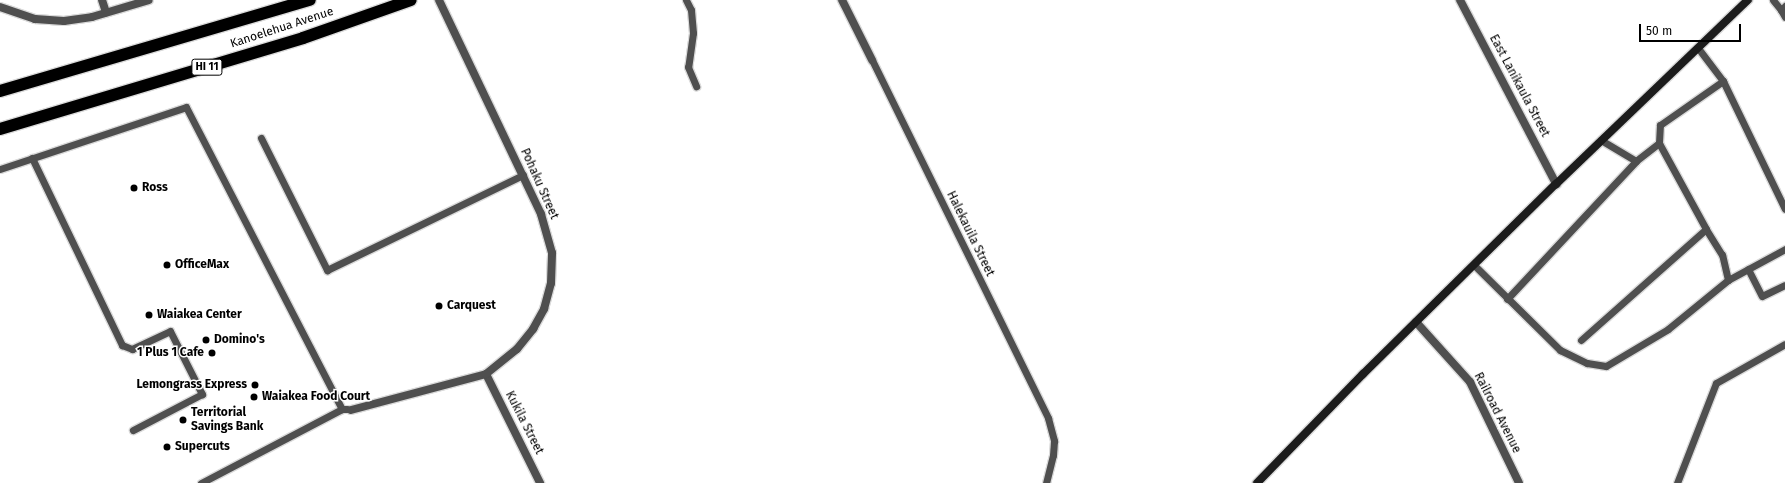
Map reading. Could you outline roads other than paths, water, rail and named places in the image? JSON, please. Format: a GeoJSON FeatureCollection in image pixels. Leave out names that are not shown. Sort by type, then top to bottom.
{"type":"FeatureCollection","features":[{"type":"Feature","properties":{"kind":"highway","name":"Kanoelehua Avenue"},"geometry":{"type":"LineString","coordinates":[[0,91],[310,0]]}},
{"type":"Feature","properties":{"kind":"highway","name":"Kanoelehua Avenue"},"geometry":{"type":"LineString","coordinates":[[0,129],[303,38],[411,0]]}},
{"type":"Feature","properties":{"kind":"street"},"geometry":{"type":"LineString","coordinates":[[102,0],[106,12]]}},
{"type":"Feature","properties":{"kind":"street"},"geometry":{"type":"LineString","coordinates":[[0,7],[20,16],[49,21],[78,20],[149,0]]}},
{"type":"Feature","properties":{"kind":"street","name":"Pohaku Street"},"geometry":{"type":"LineString","coordinates":[[351,410],[486,374],[518,349],[533,329],[544,309],[551,283],[552,253],[541,214],[439,0]]}},
{"type":"Feature","properties":{"kind":"street","name":"Halekauila Street"},"geometry":{"type":"LineString","coordinates":[[842,0],[872,60]]}},
{"type":"Feature","properties":{"kind":"street","name":"East Lanikaula Street"},"geometry":{"type":"LineString","coordinates":[[1460,0],[1556,184]]}},
{"type":"Feature","properties":{"kind":"street"},"geometry":{"type":"LineString","coordinates":[[1257,483],[1416,322],[1556,184],[1748,0]]}},
{"type":"Feature","properties":{"kind":"street","name":"Railroad Avenue"},"geometry":{"type":"LineString","coordinates":[[1416,322],[1470,382],[1519,483]]}},
{"type":"Feature","properties":{"kind":"street","name":"Kukila Street"},"geometry":{"type":"LineString","coordinates":[[486,374],[540,483]]}},
{"type":"Feature","properties":{"kind":"lane"},"geometry":{"type":"LineString","coordinates":[[686,0],[691,10],[693,33],[688,67],[696,86]]}},
{"type":"Feature","properties":{"kind":"lane"},"geometry":{"type":"LineString","coordinates":[[1774,0],[1783,8],[1785,17]]}},
{"type":"Feature","properties":{"kind":"lane"},"geometry":{"type":"LineString","coordinates":[[1698,48],[1723,81],[1785,209]]}},
{"type":"Feature","properties":{"kind":"lane","name":"Halekauila Street"},"geometry":{"type":"LineString","coordinates":[[872,60],[1048,418],[1054,441],[1053,455],[1046,483]]}},
{"type":"Feature","properties":{"kind":"lane"},"geometry":{"type":"LineString","coordinates":[[1723,81],[1660,126],[1659,143],[1722,255],[1728,280]]}},
{"type":"Feature","properties":{"kind":"lane"},"geometry":{"type":"LineString","coordinates":[[0,169],[186,107],[342,409]]}},
{"type":"Feature","properties":{"kind":"lane"},"geometry":{"type":"LineString","coordinates":[[261,138],[327,270],[522,175]]}},
{"type":"Feature","properties":{"kind":"lane"},"geometry":{"type":"LineString","coordinates":[[1601,140],[1636,161]]}},
{"type":"Feature","properties":{"kind":"lane"},"geometry":{"type":"LineString","coordinates":[[1506,298],[1636,161],[1659,143]]}},
{"type":"Feature","properties":{"kind":"lane"},"geometry":{"type":"LineString","coordinates":[[32,158],[122,345],[132,349],[170,331],[202,394],[133,430]]}},
{"type":"Feature","properties":{"kind":"lane"},"geometry":{"type":"LineString","coordinates":[[1581,340],[1706,229]]}},
{"type":"Feature","properties":{"kind":"lane"},"geometry":{"type":"LineString","coordinates":[[1474,265],[1560,350],[1587,363],[1606,366],[1668,330],[1728,280],[1785,249]]}},
{"type":"Feature","properties":{"kind":"lane"},"geometry":{"type":"LineString","coordinates":[[1748,269],[1762,296],[1785,285]]}},
{"type":"Feature","properties":{"kind":"lane"},"geometry":{"type":"LineString","coordinates":[[1679,482],[1716,383],[1785,344]]}},
{"type":"Feature","properties":{"kind":"lane"},"geometry":{"type":"LineString","coordinates":[[201,483],[342,409],[351,410]]}},
{"type":"Feature","properties":{"kind":"place","name":"Ross"},"geometry":{"type":"Point","coordinates":[134,188]}},
{"type":"Feature","properties":{"kind":"place","name":"OfficeMax"},"geometry":{"type":"Point","coordinates":[167,265]}},
{"type":"Feature","properties":{"kind":"place","name":"Carquest"},"geometry":{"type":"Point","coordinates":[439,306]}},
{"type":"Feature","properties":{"kind":"place","name":"Waiakea Center"},"geometry":{"type":"Point","coordinates":[149,315]}},
{"type":"Feature","properties":{"kind":"place","name":"Domino's"},"geometry":{"type":"Point","coordinates":[206,340]}},
{"type":"Feature","properties":{"kind":"place","name":"1 Plus 1 Cafe"},"geometry":{"type":"Point","coordinates":[212,353]}},
{"type":"Feature","properties":{"kind":"place","name":"Lemongrass Express"},"geometry":{"type":"Point","coordinates":[255,385]}},
{"type":"Feature","properties":{"kind":"place","name":"Waiakea Food Court"},"geometry":{"type":"Point","coordinates":[254,397]}},
{"type":"Feature","properties":{"kind":"place","name":"Territorial Savings Bank"},"geometry":{"type":"Point","coordinates":[183,420]}},
{"type":"Feature","properties":{"kind":"place","name":"Supercuts"},"geometry":{"type":"Point","coordinates":[167,447]}}]}
